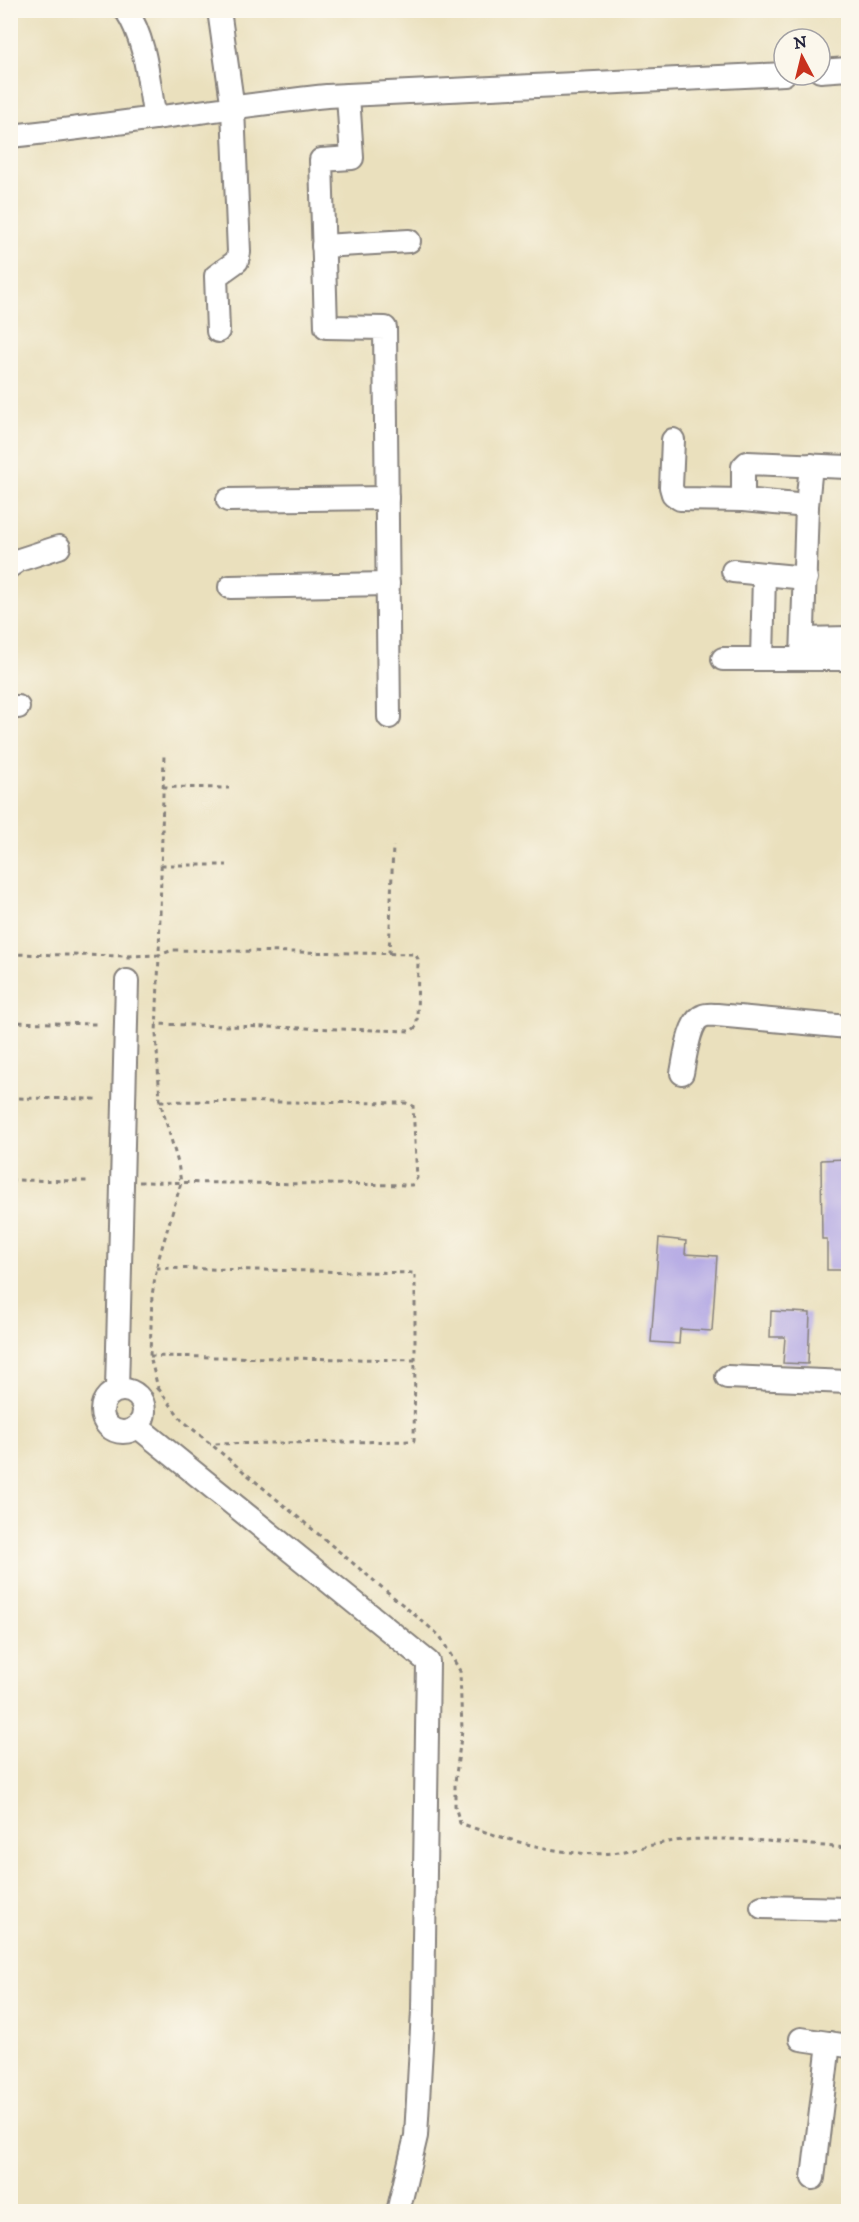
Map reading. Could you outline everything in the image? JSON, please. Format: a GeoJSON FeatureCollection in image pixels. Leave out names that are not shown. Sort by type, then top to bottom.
{"type":"FeatureCollection","features":[{"type":"Feature","properties":{"kind":"street"},"geometry":{"type":"LineString","coordinates":[[126,10],[143,47],[155,118]]}},
{"type":"Feature","properties":{"kind":"street"},"geometry":{"type":"LineString","coordinates":[[218,331],[216,276],[237,261],[239,252],[233,109],[219,10]]}},
{"type":"Feature","properties":{"kind":"street"},"geometry":{"type":"LineString","coordinates":[[832,70],[849,69]]}},
{"type":"Feature","properties":{"kind":"street"},"geometry":{"type":"LineString","coordinates":[[10,136],[348,94],[772,75]]}},
{"type":"Feature","properties":{"kind":"street"},"geometry":{"type":"LineString","coordinates":[[348,94],[352,158],[321,160],[326,327],[385,328],[389,717]]}},
{"type":"Feature","properties":{"kind":"street"},"geometry":{"type":"LineString","coordinates":[[323,246],[409,241]]}},
{"type":"Feature","properties":{"kind":"street"},"geometry":{"type":"LineString","coordinates":[[673,440],[671,487],[673,494],[680,499],[743,500],[807,506]]}},
{"type":"Feature","properties":{"kind":"street"},"geometry":{"type":"LineString","coordinates":[[743,500],[743,467],[747,463],[849,466]]}},
{"type":"Feature","properties":{"kind":"street"},"geometry":{"type":"LineString","coordinates":[[803,648],[807,506],[811,465]]}},
{"type":"Feature","properties":{"kind":"street"},"geometry":{"type":"LineString","coordinates":[[228,500],[387,498]]}},
{"type":"Feature","properties":{"kind":"street"},"geometry":{"type":"LineString","coordinates":[[10,566],[20,560],[59,547]]}},
{"type":"Feature","properties":{"kind":"street"},"geometry":{"type":"LineString","coordinates":[[733,571],[806,578]]}},
{"type":"Feature","properties":{"kind":"street"},"geometry":{"type":"LineString","coordinates":[[762,659],[764,574]]}},
{"type":"Feature","properties":{"kind":"street"},"geometry":{"type":"LineString","coordinates":[[230,587],[388,584]]}},
{"type":"Feature","properties":{"kind":"street"},"geometry":{"type":"LineString","coordinates":[[723,659],[762,659],[849,638]]}},
{"type":"Feature","properties":{"kind":"street"},"geometry":{"type":"LineString","coordinates":[[803,648],[849,659]]}},
{"type":"Feature","properties":{"kind":"street"},"geometry":{"type":"LineString","coordinates":[[117,1389],[127,981]]}},
{"type":"Feature","properties":{"kind":"street"},"geometry":{"type":"LineString","coordinates":[[681,1073],[692,1028],[696,1020],[703,1016],[717,1015],[849,1027]]}},
{"type":"Feature","properties":{"kind":"street"},"geometry":{"type":"LineString","coordinates":[[727,1377],[849,1382]]}},
{"type":"Feature","properties":{"kind":"street"},"geometry":{"type":"LineString","coordinates":[[117,1389],[132,1391],[142,1401],[145,1415],[138,1427],[123,1433],[108,1428],[101,1414],[104,1399],[117,1389]]}},
{"type":"Feature","properties":{"kind":"street"},"geometry":{"type":"LineString","coordinates":[[138,1427],[428,1662],[423,2011],[416,2136],[398,2211]]}},
{"type":"Feature","properties":{"kind":"street"},"geometry":{"type":"LineString","coordinates":[[762,1907],[849,1909]]}},
{"type":"Feature","properties":{"kind":"street"},"geometry":{"type":"LineString","coordinates":[[801,2039],[839,2045],[813,2178]]}},
{"type":"Feature","properties":{"kind":"path"},"geometry":{"type":"LineString","coordinates":[[142,1401],[158,1388],[150,1356],[152,1295],[156,1268],[181,1183],[178,1163],[160,1101],[156,1024],[164,754]]}},
{"type":"Feature","properties":{"kind":"path"},"geometry":{"type":"LineString","coordinates":[[163,787],[229,788]]}},
{"type":"Feature","properties":{"kind":"path"},"geometry":{"type":"LineString","coordinates":[[389,954],[393,846]]}},
{"type":"Feature","properties":{"kind":"path"},"geometry":{"type":"LineString","coordinates":[[161,865],[227,865]]}},
{"type":"Feature","properties":{"kind":"path"},"geometry":{"type":"LineString","coordinates":[[10,954],[128,956],[159,955],[173,950],[415,954],[418,959],[417,1026],[411,1031],[156,1024]]}},
{"type":"Feature","properties":{"kind":"path"},"geometry":{"type":"LineString","coordinates":[[127,981],[128,956]]}},
{"type":"Feature","properties":{"kind":"path"},"geometry":{"type":"LineString","coordinates":[[10,1022],[96,1024]]}},
{"type":"Feature","properties":{"kind":"path"},"geometry":{"type":"LineString","coordinates":[[10,1098],[97,1099]]}},
{"type":"Feature","properties":{"kind":"path"},"geometry":{"type":"LineString","coordinates":[[122,1181],[412,1185],[417,1178],[413,1107],[406,1103],[160,1101]]}},
{"type":"Feature","properties":{"kind":"path"},"geometry":{"type":"LineString","coordinates":[[10,1180],[89,1181]]}},
{"type":"Feature","properties":{"kind":"path"},"geometry":{"type":"LineString","coordinates":[[156,1268],[415,1272],[414,1441],[210,1444]]}},
{"type":"Feature","properties":{"kind":"path"},"geometry":{"type":"LineString","coordinates":[[150,1356],[415,1360]]}},
{"type":"Feature","properties":{"kind":"path"},"geometry":{"type":"LineString","coordinates":[[460,1823],[489,1834],[576,1854],[612,1853],[684,1840],[750,1841],[849,1848]]}},
{"type":"Feature","properties":{"kind":"building"},"geometry":{"type":"Polygon","coordinates":[[[846,1159],[849,1270],[827,1270],[827,1239],[822,1239],[821,1160],[846,1159]]]}},
{"type":"Feature","properties":{"kind":"building"},"geometry":{"type":"Polygon","coordinates":[[[659,1238],[686,1241],[685,1254],[717,1256],[712,1331],[680,1329],[679,1344],[651,1342],[659,1238]]]}},
{"type":"Feature","properties":{"kind":"building"},"geometry":{"type":"Polygon","coordinates":[[[771,1311],[810,1313],[808,1364],[783,1363],[785,1337],[770,1337],[771,1311]]]}}]}
